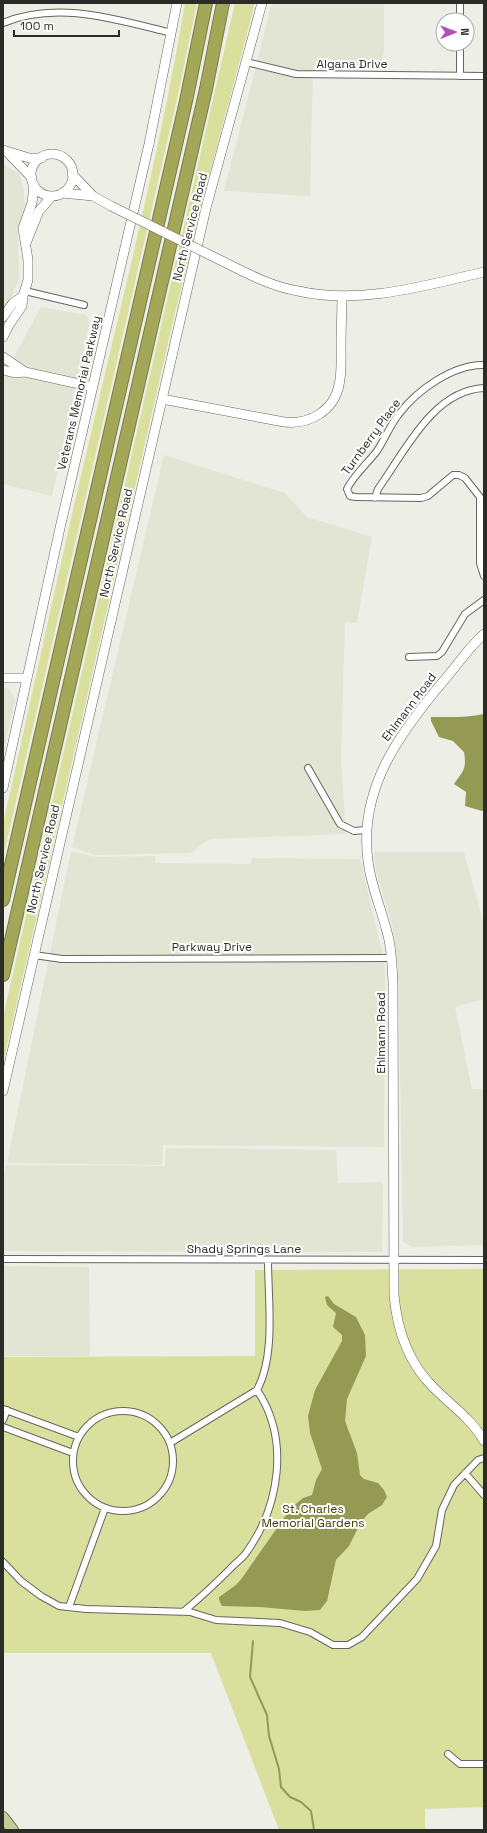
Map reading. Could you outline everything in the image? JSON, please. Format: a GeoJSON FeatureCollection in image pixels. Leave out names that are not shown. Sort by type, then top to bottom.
{"type":"FeatureCollection","features":[{"type":"Feature","properties":{"kind":"highway"},"geometry":{"type":"LineString","coordinates":[[3,900],[186,101],[206,3]]}},
{"type":"Feature","properties":{"kind":"highway"},"geometry":{"type":"LineString","coordinates":[[3,974],[206,90],[223,3]]}},
{"type":"Feature","properties":{"kind":"main road"},"geometry":{"type":"LineString","coordinates":[[3,1817],[13,1830]]}},
{"type":"Feature","properties":{"kind":"street","name":"Veterans Memorial Parkway"},"geometry":{"type":"LineString","coordinates":[[3,788],[149,144],[177,3]]}},
{"type":"Feature","properties":{"kind":"street","name":"North Service Road"},"geometry":{"type":"LineString","coordinates":[[3,1091],[206,208],[262,3]]}},
{"type":"Feature","properties":{"kind":"street"},"geometry":{"type":"LineString","coordinates":[[3,23],[47,12],[67,12],[172,33]]}},
{"type":"Feature","properties":{"kind":"street"},"geometry":{"type":"LineString","coordinates":[[460,52],[460,76]]}},
{"type":"Feature","properties":{"kind":"street","name":"Algana Drive"},"geometry":{"type":"LineString","coordinates":[[246,62],[296,74],[484,76]]}},
{"type":"Feature","properties":{"kind":"street"},"geometry":{"type":"LineString","coordinates":[[5,151],[29,158],[42,158],[53,155],[62,158],[69,164],[72,174],[93,196],[110,206],[270,284],[298,291],[342,296],[389,293],[484,272]]}},
{"type":"Feature","properties":{"kind":"street"},"geometry":{"type":"LineString","coordinates":[[5,151],[40,192],[52,196]]}},
{"type":"Feature","properties":{"kind":"street"},"geometry":{"type":"LineString","coordinates":[[3,337],[22,306],[29,271],[23,228],[32,203],[33,166],[42,158]]}},
{"type":"Feature","properties":{"kind":"street"},"geometry":{"type":"LineString","coordinates":[[62,193],[69,187],[72,174]]}},
{"type":"Feature","properties":{"kind":"street"},"geometry":{"type":"LineString","coordinates":[[26,242],[40,211],[52,196],[62,193],[93,196]]}},
{"type":"Feature","properties":{"kind":"street"},"geometry":{"type":"LineString","coordinates":[[24,293],[84,305]]}},
{"type":"Feature","properties":{"kind":"street"},"geometry":{"type":"LineString","coordinates":[[3,317],[13,303],[24,293]]}},
{"type":"Feature","properties":{"kind":"street"},"geometry":{"type":"LineString","coordinates":[[162,399],[284,422],[297,423],[313,418],[326,409],[332,402],[339,386],[342,296]]}},
{"type":"Feature","properties":{"kind":"street"},"geometry":{"type":"LineString","coordinates":[[3,358],[25,372]]}},
{"type":"Feature","properties":{"kind":"street","name":"Turnberry Place"},"geometry":{"type":"LineString","coordinates":[[484,365],[466,366],[454,370],[420,394],[399,413],[380,447],[350,482],[347,490],[350,496],[376,498],[421,498],[428,496],[453,475],[459,475],[465,478],[480,497],[480,563],[484,576]]}},
{"type":"Feature","properties":{"kind":"street"},"geometry":{"type":"LineString","coordinates":[[3,370],[14,373],[25,372],[93,387]]}},
{"type":"Feature","properties":{"kind":"street"},"geometry":{"type":"LineString","coordinates":[[376,498],[378,489],[424,421],[461,393],[474,388],[484,388]]}},
{"type":"Feature","properties":{"kind":"street"},"geometry":{"type":"LineString","coordinates":[[409,657],[437,656],[442,652],[465,614],[484,600]]}},
{"type":"Feature","properties":{"kind":"street","name":"Ehlmann Road"},"geometry":{"type":"LineString","coordinates":[[484,634],[464,654],[398,738],[386,758],[375,785],[366,830],[369,870],[375,897],[387,932],[392,958],[394,1260],[396,1310],[402,1338],[410,1356],[431,1385],[472,1424],[484,1441]]}},
{"type":"Feature","properties":{"kind":"street"},"geometry":{"type":"LineString","coordinates":[[3,678],[27,678]]}},
{"type":"Feature","properties":{"kind":"street"},"geometry":{"type":"LineString","coordinates":[[308,768],[340,824],[354,831],[366,830]]}},
{"type":"Feature","properties":{"kind":"street","name":"Parkway Drive"},"geometry":{"type":"LineString","coordinates":[[34,955],[62,959],[392,958]]}},
{"type":"Feature","properties":{"kind":"street","name":"Shady Springs Lane"},"geometry":{"type":"LineString","coordinates":[[3,1260],[484,1260]]}},
{"type":"Feature","properties":{"kind":"street"},"geometry":{"type":"LineString","coordinates":[[170,1443],[257,1390],[263,1379],[269,1348],[268,1260]]}},
{"type":"Feature","properties":{"kind":"street"},"geometry":{"type":"LineString","coordinates":[[183,1612],[210,1589],[245,1554],[260,1532],[269,1506],[277,1480],[277,1438],[266,1403],[257,1390]]}},
{"type":"Feature","properties":{"kind":"street"},"geometry":{"type":"LineString","coordinates":[[3,1420],[5,1410],[79,1437]]}},
{"type":"Feature","properties":{"kind":"street"},"geometry":{"type":"LineString","coordinates":[[126,1411],[140,1414],[153,1420],[163,1430],[170,1443],[173,1457],[172,1472],[167,1485],[158,1497],[147,1506],[133,1510],[119,1511],[105,1508],[88,1497],[76,1480],[73,1466],[73,1453],[79,1437],[87,1426],[99,1417],[112,1412],[126,1411]]}},
{"type":"Feature","properties":{"kind":"street"},"geometry":{"type":"LineString","coordinates":[[3,1427],[73,1453]]}},
{"type":"Feature","properties":{"kind":"street"},"geometry":{"type":"LineString","coordinates":[[3,1562],[21,1581],[41,1596],[59,1606],[86,1610],[183,1612],[216,1620],[280,1623],[310,1632],[333,1645],[348,1645],[355,1642],[418,1579],[436,1546],[442,1510],[454,1485],[478,1460],[484,1458]]}},
{"type":"Feature","properties":{"kind":"street"},"geometry":{"type":"LineString","coordinates":[[465,1473],[484,1495]]}},
{"type":"Feature","properties":{"kind":"street"},"geometry":{"type":"LineString","coordinates":[[69,1607],[105,1508]]}},
{"type":"Feature","properties":{"kind":"street"},"geometry":{"type":"LineString","coordinates":[[448,1754],[460,1764],[484,1764]]}},
{"type":"Feature","properties":{"kind":"shaded area"},"geometry":{"type":"Polygon","coordinates":[[[272,3],[384,3],[384,51],[381,65],[313,66],[310,196],[224,191],[272,3]]]}},
{"type":"Feature","properties":{"kind":"shaded area"},"geometry":{"type":"Polygon","coordinates":[[[3,164],[18,173],[20,176],[24,189],[24,202],[27,205],[19,226],[19,278],[12,297],[3,308],[3,164]]]}},
{"type":"Feature","properties":{"kind":"shaded area"},"geometry":{"type":"Polygon","coordinates":[[[41,307],[86,315],[90,321],[52,496],[3,484],[3,367],[14,357],[41,307]]]}},
{"type":"Feature","properties":{"kind":"shaded area"},"geometry":{"type":"Polygon","coordinates":[[[164,455],[285,493],[307,517],[372,537],[357,623],[345,622],[341,759],[346,834],[210,839],[190,853],[96,855],[72,847],[164,455]]]}},
{"type":"Feature","properties":{"kind":"shaded area"},"geometry":{"type":"Polygon","coordinates":[[[3,687],[9,689],[15,700],[3,755],[3,687]]]}},
{"type":"Feature","properties":{"kind":"shaded area"},"geometry":{"type":"Polygon","coordinates":[[[484,714],[484,810],[482,811],[465,806],[466,792],[454,784],[464,770],[464,752],[453,741],[439,737],[431,721],[431,717],[464,717],[484,714]]]}},
{"type":"Feature","properties":{"kind":"shaded area"},"geometry":{"type":"Polygon","coordinates":[[[71,851],[96,857],[155,856],[155,863],[251,864],[252,858],[360,859],[385,964],[384,1147],[163,1145],[162,1165],[7,1163],[71,851]]]}},
{"type":"Feature","properties":{"kind":"shaded area"},"geometry":{"type":"Polygon","coordinates":[[[374,852],[464,852],[484,925],[484,999],[455,1007],[472,1089],[484,1089],[484,1245],[413,1247],[403,1242],[398,966],[393,928],[376,872],[374,852]]]}},
{"type":"Feature","properties":{"kind":"shaded area"},"geometry":{"type":"Polygon","coordinates":[[[166,1148],[336,1150],[338,1183],[383,1182],[382,1252],[3,1251],[3,1179],[6,1165],[165,1166],[166,1148]]]}},
{"type":"Feature","properties":{"kind":"shaded area"},"geometry":{"type":"Polygon","coordinates":[[[3,1266],[89,1267],[90,1356],[3,1356],[3,1266]]]}},
{"type":"Feature","properties":{"kind":"shaded area"},"geometry":{"type":"Polygon","coordinates":[[[328,1296],[334,1304],[356,1317],[365,1335],[366,1356],[347,1399],[345,1421],[357,1453],[360,1475],[364,1479],[378,1483],[384,1490],[387,1497],[382,1505],[368,1514],[361,1522],[349,1546],[336,1560],[327,1601],[320,1610],[305,1611],[260,1607],[222,1606],[219,1597],[236,1585],[242,1578],[291,1508],[303,1498],[312,1495],[316,1480],[322,1469],[310,1433],[308,1416],[315,1390],[342,1341],[342,1335],[333,1327],[336,1313],[327,1305],[325,1297],[328,1296]]]}},
{"type":"Feature","properties":{"kind":"green space"},"geometry":{"type":"Polygon","coordinates":[[[185,3],[197,3],[179,90],[3,858],[3,824],[72,515],[144,208],[166,106],[185,3]]]}},
{"type":"Feature","properties":{"kind":"green space"},"geometry":{"type":"Polygon","coordinates":[[[235,3],[255,3],[207,184],[174,317],[3,1063],[3,1017],[235,3]]]}},
{"type":"Feature","properties":{"kind":"green space","name":"St. Charles Memorial Gardens"},"geometry":{"type":"Polygon","coordinates":[[[484,1269],[484,1807],[425,1809],[425,1830],[279,1830],[211,1653],[3,1653],[3,1357],[255,1356],[255,1270],[484,1269]]]}},
{"type":"Feature","properties":{"kind":"waterway"},"geometry":{"type":"LineString","coordinates":[[253,1641],[250,1677],[267,1715],[269,1736],[279,1769],[281,1787],[290,1797],[301,1802],[311,1811],[314,1830]]}}]}
